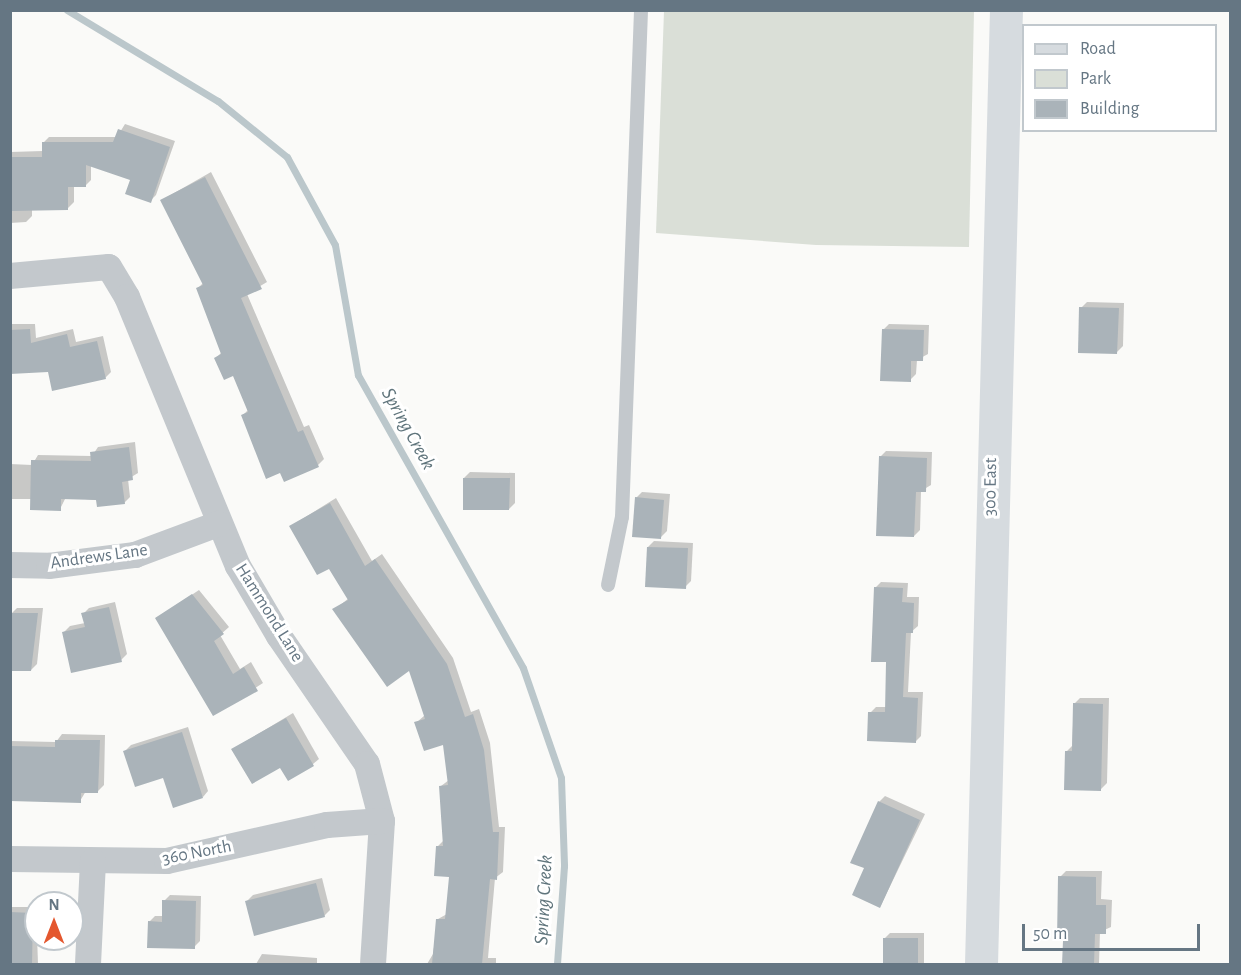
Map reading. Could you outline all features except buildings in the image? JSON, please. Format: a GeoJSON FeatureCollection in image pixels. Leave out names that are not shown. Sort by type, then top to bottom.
{"type":"FeatureCollection","features":[{"type":"Feature","properties":{"kind":"street","name":"300 East"},"geometry":{"type":"LineString","coordinates":[[981,964],[1006,10]]}},
{"type":"Feature","properties":{"kind":"street","name":"Hammond Lane"},"geometry":{"type":"LineString","coordinates":[[10,276],[109,267],[131,308],[218,524],[238,566],[279,636],[367,764],[382,821],[373,964]]}},
{"type":"Feature","properties":{"kind":"street","name":"Andrews Lane"},"geometry":{"type":"LineString","coordinates":[[10,565],[49,566],[135,555],[218,524]]}},
{"type":"Feature","properties":{"kind":"street","name":"360 North"},"geometry":{"type":"LineString","coordinates":[[10,858],[167,861],[327,825],[382,821]]}},
{"type":"Feature","properties":{"kind":"street"},"geometry":{"type":"LineString","coordinates":[[88,964],[93,861]]}},
{"type":"Feature","properties":{"kind":"lane"},"geometry":{"type":"LineString","coordinates":[[608,585],[622,517],[641,10]]}},
{"type":"Feature","properties":{"kind":"green space"},"geometry":{"type":"Polygon","coordinates":[[[664,11],[974,11],[969,247],[816,245],[656,233],[664,11]]]}},
{"type":"Feature","properties":{"kind":"waterway","name":"Spring Creek"},"geometry":{"type":"LineString","coordinates":[[67,10],[218,101],[287,157],[335,245],[358,375],[523,668],[561,778],[564,866],[557,964]]}}]}
